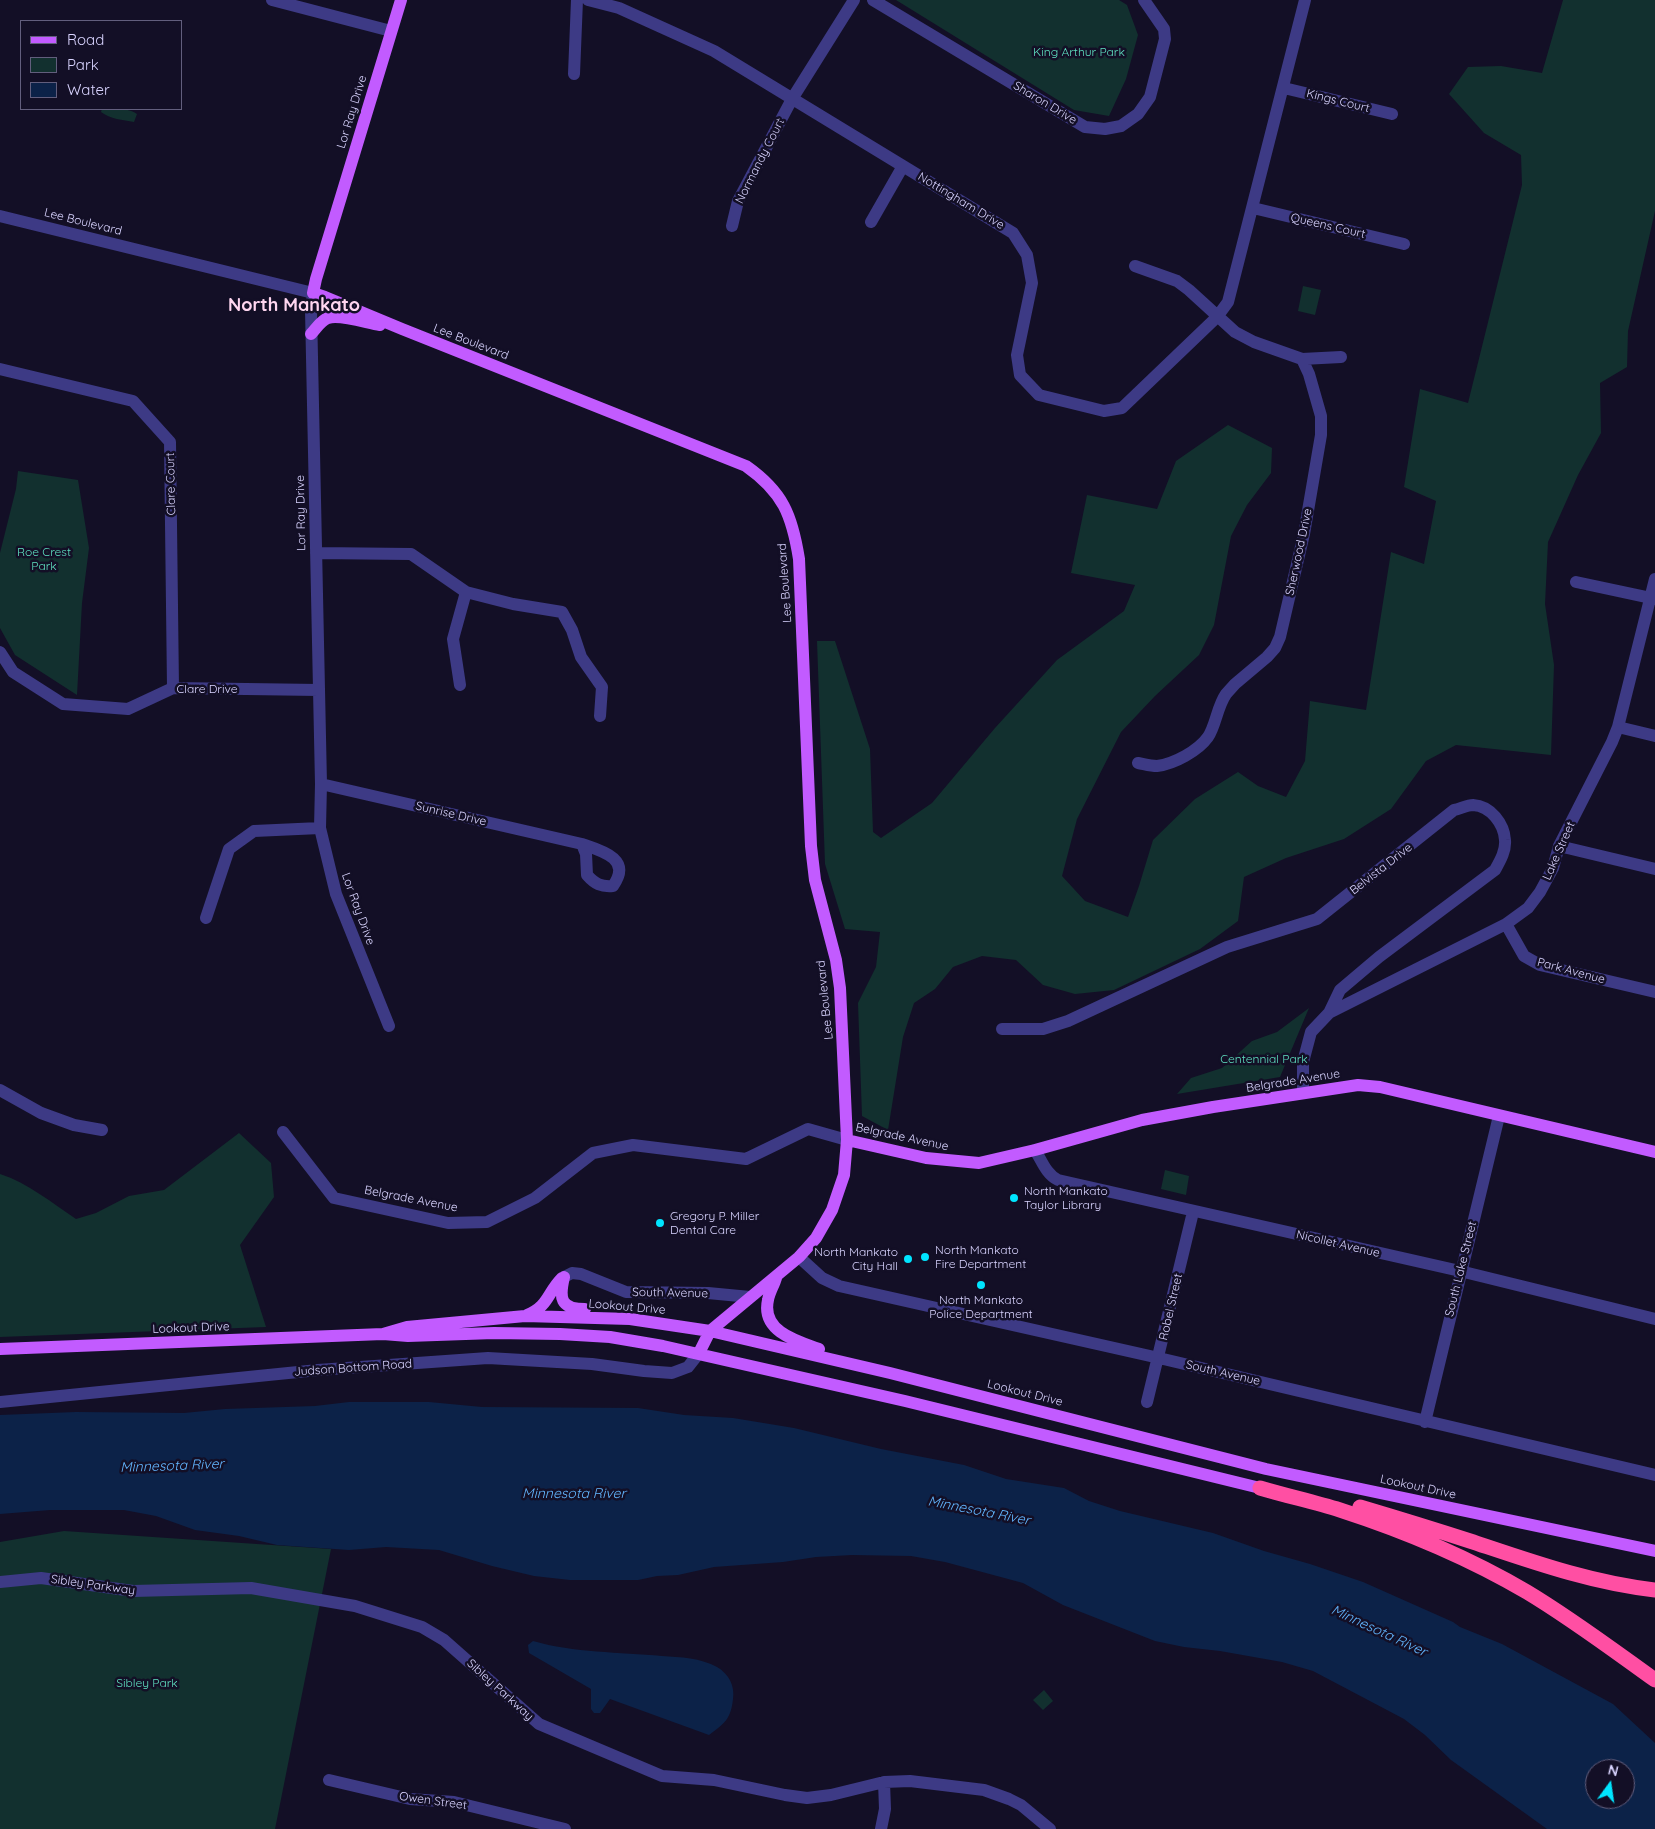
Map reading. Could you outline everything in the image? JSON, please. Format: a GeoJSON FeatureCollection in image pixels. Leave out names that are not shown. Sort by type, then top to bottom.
{"type":"FeatureCollection","features":[{"type":"Feature","properties":{"kind":"highway"},"geometry":{"type":"LineString","coordinates":[[1260,1488],[1338,1501],[1423,1525],[1560,1570],[1606,1582],[1655,1590]]}},
{"type":"Feature","properties":{"kind":"highway"},"geometry":{"type":"LineString","coordinates":[[1260,1488],[1339,1510],[1455,1555],[1491,1573],[1561,1614],[1655,1680]]}},
{"type":"Feature","properties":{"kind":"main road","name":"Lor Ray Drive"},"geometry":{"type":"LineString","coordinates":[[313,293],[401,0]]}},
{"type":"Feature","properties":{"kind":"main road","name":"Lee Boulevard"},"geometry":{"type":"LineString","coordinates":[[313,293],[746,466],[763,478],[778,496],[790,515],[799,559],[811,846],[815,880],[836,960],[840,988],[847,1140],[844,1175],[832,1210],[816,1238],[799,1258],[710,1330],[699,1353]]}},
{"type":"Feature","properties":{"kind":"main road"},"geometry":{"type":"LineString","coordinates":[[311,334],[320,323],[328,318],[339,318],[402,329]]}},
{"type":"Feature","properties":{"kind":"main road","name":"Belgrade Avenue"},"geometry":{"type":"LineString","coordinates":[[847,1140],[926,1158],[979,1163],[1035,1150],[1142,1120],[1358,1085],[1380,1087],[1655,1152]]}},
{"type":"Feature","properties":{"kind":"main road"},"geometry":{"type":"LineString","coordinates":[[778,1276],[768,1300],[767,1312],[771,1323],[780,1332],[797,1342],[890,1373]]}},
{"type":"Feature","properties":{"kind":"main road"},"geometry":{"type":"LineString","coordinates":[[525,1316],[537,1311],[544,1304],[556,1284],[564,1277]]}},
{"type":"Feature","properties":{"kind":"main road"},"geometry":{"type":"LineString","coordinates":[[564,1277],[561,1291],[568,1307],[574,1309],[630,1312],[667,1324]]}},
{"type":"Feature","properties":{"kind":"main road","name":"Lookout Drive"},"geometry":{"type":"LineString","coordinates":[[383,1334],[407,1327],[525,1316],[630,1319],[710,1330],[890,1373],[1266,1469],[1655,1552]]}},
{"type":"Feature","properties":{"kind":"main road","name":"Lookout Drive"},"geometry":{"type":"LineString","coordinates":[[0,1349],[383,1334],[408,1336],[494,1333],[610,1337],[699,1353],[906,1401],[1260,1488]]}},
{"type":"Feature","properties":{"kind":"street"},"geometry":{"type":"LineString","coordinates":[[272,0],[391,30]]}},
{"type":"Feature","properties":{"kind":"street"},"geometry":{"type":"LineString","coordinates":[[574,74],[577,0]]}},
{"type":"Feature","properties":{"kind":"street","name":"Nottingham Drive"},"geometry":{"type":"LineString","coordinates":[[588,0],[619,8],[714,50],[1013,233],[1027,255],[1032,283],[1017,355],[1020,375],[1039,395],[1104,411],[1122,408],[1217,317],[1228,302],[1305,0]]}},
{"type":"Feature","properties":{"kind":"street","name":"Normandy Court"},"geometry":{"type":"LineString","coordinates":[[732,226],[738,202],[792,99],[854,0]]}},
{"type":"Feature","properties":{"kind":"street","name":"Sharon Drive"},"geometry":{"type":"LineString","coordinates":[[873,0],[1085,127],[1105,129],[1121,126],[1138,114],[1150,97],[1166,39],[1164,29],[1144,0]]}},
{"type":"Feature","properties":{"kind":"street","name":"Kings Court"},"geometry":{"type":"LineString","coordinates":[[1284,88],[1392,114]]}},
{"type":"Feature","properties":{"kind":"street"},"geometry":{"type":"LineString","coordinates":[[871,222],[903,166]]}},
{"type":"Feature","properties":{"kind":"street","name":"Queens Court"},"geometry":{"type":"LineString","coordinates":[[1253,208],[1404,244]]}},
{"type":"Feature","properties":{"kind":"street","name":"Lee Boulevard"},"geometry":{"type":"LineString","coordinates":[[0,216],[313,293]]}},
{"type":"Feature","properties":{"kind":"street"},"geometry":{"type":"LineString","coordinates":[[1135,266],[1177,281],[1235,332],[1254,342],[1302,359],[1341,357]]}},
{"type":"Feature","properties":{"kind":"street","name":"Lor Ray Drive"},"geometry":{"type":"LineString","coordinates":[[313,293],[311,334],[321,784],[320,828],[336,894],[389,1026]]}},
{"type":"Feature","properties":{"kind":"street","name":"Sherwood Drive"},"geometry":{"type":"LineString","coordinates":[[1138,763],[1149,766],[1166,764],[1199,746],[1208,737],[1220,702],[1235,684],[1267,657],[1275,648],[1280,637],[1304,534],[1321,435],[1320,416],[1309,374],[1302,359]]}},
{"type":"Feature","properties":{"kind":"street","name":"Clare Court"},"geometry":{"type":"LineString","coordinates":[[0,368],[133,401],[170,442],[173,688]]}},
{"type":"Feature","properties":{"kind":"street"},"geometry":{"type":"LineString","coordinates":[[316,553],[411,554],[466,592],[512,604],[562,612],[572,630],[581,657],[602,687],[600,716]]}},
{"type":"Feature","properties":{"kind":"street","name":"Lake Street"},"geometry":{"type":"LineString","coordinates":[[1303,1093],[1303,1062],[1311,1032],[1329,1013],[1506,924],[1528,908],[1540,892],[1553,868],[1559,846],[1618,727],[1653,598],[1655,579]]}},
{"type":"Feature","properties":{"kind":"street"},"geometry":{"type":"LineString","coordinates":[[1576,582],[1653,598]]}},
{"type":"Feature","properties":{"kind":"street"},"geometry":{"type":"LineString","coordinates":[[460,684],[453,638],[466,592]]}},
{"type":"Feature","properties":{"kind":"street","name":"Clare Drive"},"geometry":{"type":"LineString","coordinates":[[0,652],[13,672],[63,704],[128,709],[173,688],[319,690]]}},
{"type":"Feature","properties":{"kind":"street"},"geometry":{"type":"LineString","coordinates":[[1618,727],[1655,736]]}},
{"type":"Feature","properties":{"kind":"street","name":"Sunrise Drive"},"geometry":{"type":"LineString","coordinates":[[321,784],[582,844]]}},
{"type":"Feature","properties":{"kind":"street","name":"Belvista Drive"},"geometry":{"type":"LineString","coordinates":[[1002,1029],[1043,1029],[1068,1021],[1227,947],[1318,919],[1454,810],[1473,805],[1489,810],[1500,822],[1505,841],[1502,858],[1495,870],[1379,957],[1340,990],[1329,1013]]}},
{"type":"Feature","properties":{"kind":"street"},"geometry":{"type":"LineString","coordinates":[[206,918],[229,849],[254,831],[320,828]]}},
{"type":"Feature","properties":{"kind":"street"},"geometry":{"type":"LineString","coordinates":[[1559,846],[1655,869]]}},
{"type":"Feature","properties":{"kind":"street","name":"Park Avenue"},"geometry":{"type":"LineString","coordinates":[[1506,924],[1524,956],[1540,965],[1655,992]]}},
{"type":"Feature","properties":{"kind":"street"},"geometry":{"type":"LineString","coordinates":[[0,1090],[41,1113],[74,1125],[102,1130]]}},
{"type":"Feature","properties":{"kind":"street","name":"South Lake Street"},"geometry":{"type":"LineString","coordinates":[[1425,1422],[1498,1116]]}},
{"type":"Feature","properties":{"kind":"street","name":"Belgrade Avenue"},"geometry":{"type":"LineString","coordinates":[[284,1132],[334,1198],[448,1222],[487,1222],[535,1198],[593,1153],[634,1145],[746,1159],[808,1129],[847,1140]]}},
{"type":"Feature","properties":{"kind":"street","name":"Nicollet Avenue"},"geometry":{"type":"LineString","coordinates":[[1035,1150],[1047,1172],[1058,1180],[1460,1271],[1655,1319]]}},
{"type":"Feature","properties":{"kind":"street","name":"Robel Street"},"geometry":{"type":"LineString","coordinates":[[1147,1402],[1194,1212]]}},
{"type":"Feature","properties":{"kind":"street","name":"South Avenue"},"geometry":{"type":"LineString","coordinates":[[799,1258],[822,1278],[840,1286],[1159,1358],[1655,1475]]}},
{"type":"Feature","properties":{"kind":"street","name":"South Avenue"},"geometry":{"type":"LineString","coordinates":[[564,1277],[572,1273],[581,1274],[626,1292],[708,1293],[750,1297]]}},
{"type":"Feature","properties":{"kind":"street","name":"Judson Bottom Road"},"geometry":{"type":"LineString","coordinates":[[0,1402],[318,1370],[488,1358],[592,1364],[672,1373],[688,1367],[699,1353]]}},
{"type":"Feature","properties":{"kind":"street","name":"Sibley Parkway"},"geometry":{"type":"LineString","coordinates":[[0,1582],[41,1578],[133,1592],[251,1588],[355,1606],[430,1630],[444,1640],[539,1724],[662,1776],[714,1780],[807,1798],[830,1795],[884,1782],[910,1781],[984,1790],[1004,1796],[1021,1805],[1050,1829]]}},
{"type":"Feature","properties":{"kind":"street","name":"Owen Street"},"geometry":{"type":"LineString","coordinates":[[329,1780],[410,1799],[454,1802],[566,1829]]}},
{"type":"Feature","properties":{"kind":"street"},"geometry":{"type":"LineString","coordinates":[[881,1829],[885,1809],[884,1782]]}},
{"type":"Feature","properties":{"kind":"green space","name":"King Arthur Park"},"geometry":{"type":"Polygon","coordinates":[[[896,0],[1119,0],[1127,5],[1138,35],[1126,79],[1109,116],[1074,110],[896,0]]]}},
{"type":"Feature","properties":{"kind":"green space"},"geometry":{"type":"Polygon","coordinates":[[[1563,0],[1655,0],[1655,211],[1628,331],[1627,367],[1600,383],[1601,433],[1578,475],[1548,542],[1545,604],[1554,665],[1551,755],[1456,745],[1426,761],[1391,809],[1344,839],[1286,858],[1244,877],[1238,921],[1200,949],[1114,990],[1075,994],[1043,985],[1016,960],[982,956],[953,967],[935,989],[914,1003],[903,1037],[888,1130],[862,1116],[858,1003],[876,967],[880,932],[845,929],[825,864],[817,641],[835,641],[870,749],[873,832],[881,838],[932,803],[995,728],[1057,660],[1124,611],[1135,585],[1071,573],[1087,495],[1157,509],[1176,461],[1228,425],[1272,448],[1271,473],[1247,505],[1231,536],[1214,625],[1199,655],[1155,696],[1121,732],[1077,819],[1062,876],[1085,901],[1128,917],[1153,840],[1195,799],[1238,772],[1258,786],[1286,797],[1305,761],[1310,701],[1366,710],[1391,552],[1424,564],[1436,501],[1404,487],[1420,389],[1468,403],[1522,185],[1521,155],[1484,133],[1449,94],[1468,67],[1501,66],[1542,73],[1563,0]]]}},
{"type":"Feature","properties":{"kind":"green space"},"geometry":{"type":"Polygon","coordinates":[[[102,110],[128,110],[137,114],[134,122],[117,119],[101,112],[102,110]]]}},
{"type":"Feature","properties":{"kind":"green space"},"geometry":{"type":"Polygon","coordinates":[[[1303,286],[1321,290],[1315,315],[1298,311],[1303,286]]]}},
{"type":"Feature","properties":{"kind":"green space","name":"Roe Crest Park"},"geometry":{"type":"Polygon","coordinates":[[[18,471],[78,480],[89,548],[82,603],[77,695],[15,655],[0,628],[0,553],[16,489],[18,471]]]}},
{"type":"Feature","properties":{"kind":"green space","name":"Centennial Park"},"geometry":{"type":"Polygon","coordinates":[[[1309,1008],[1280,1077],[1177,1094],[1191,1078],[1222,1068],[1252,1041],[1277,1032],[1309,1008]]]}},
{"type":"Feature","properties":{"kind":"green space"},"geometry":{"type":"Polygon","coordinates":[[[239,1133],[271,1163],[274,1197],[240,1245],[266,1327],[0,1337],[0,1174],[30,1188],[76,1219],[96,1213],[129,1196],[164,1190],[239,1133]]]}},
{"type":"Feature","properties":{"kind":"green space"},"geometry":{"type":"Polygon","coordinates":[[[1165,1170],[1189,1176],[1186,1195],[1161,1189],[1165,1170]]]}},
{"type":"Feature","properties":{"kind":"green space","name":"Sibley Park"},"geometry":{"type":"Polygon","coordinates":[[[64,1531],[331,1549],[275,1829],[0,1829],[0,1542],[64,1531]]]}},
{"type":"Feature","properties":{"kind":"green space"},"geometry":{"type":"Polygon","coordinates":[[[1044,1690],[1053,1701],[1043,1710],[1033,1700],[1044,1690]]]}},
{"type":"Feature","properties":{"kind":"water","name":"Minnesota River"},"geometry":{"type":"Polygon","coordinates":[[[349,1402],[429,1402],[482,1407],[638,1408],[684,1415],[733,1418],[794,1428],[881,1449],[964,1465],[1006,1479],[1064,1488],[1089,1501],[1120,1511],[1213,1533],[1363,1582],[1453,1622],[1460,1627],[1502,1644],[1613,1704],[1655,1743],[1655,1829],[1547,1829],[1451,1760],[1425,1735],[1404,1719],[1313,1671],[1282,1662],[1155,1641],[1063,1605],[1023,1583],[945,1562],[911,1556],[852,1555],[714,1567],[678,1575],[657,1576],[638,1580],[570,1580],[534,1576],[439,1550],[386,1547],[349,1550],[277,1545],[239,1536],[195,1530],[156,1516],[124,1510],[50,1510],[0,1514],[0,1415],[76,1412],[184,1413],[225,1409],[315,1406],[349,1402]]]}},
{"type":"Feature","properties":{"kind":"water"},"geometry":{"type":"Polygon","coordinates":[[[533,1641],[564,1648],[683,1658],[711,1664],[725,1673],[730,1681],[733,1690],[731,1712],[723,1724],[709,1735],[610,1699],[600,1713],[594,1713],[591,1709],[591,1689],[529,1653],[528,1645],[533,1641]]]}},
{"type":"Feature","properties":{"kind":"place","name":"North Mankato Taylor Library"},"geometry":{"type":"Point","coordinates":[1014,1198]}},
{"type":"Feature","properties":{"kind":"place","name":"Gregory P. Miller Dental Care"},"geometry":{"type":"Point","coordinates":[660,1223]}},
{"type":"Feature","properties":{"kind":"place","name":"North Mankato Fire Department"},"geometry":{"type":"Point","coordinates":[925,1257]}},
{"type":"Feature","properties":{"kind":"place","name":"North Mankato City Hall"},"geometry":{"type":"Point","coordinates":[908,1259]}},
{"type":"Feature","properties":{"kind":"place","name":"North Mankato Police Department"},"geometry":{"type":"Point","coordinates":[981,1285]}},
{"type":"Feature","properties":{"kind":"district","name":"North Mankato"},"geometry":{"type":"Point","coordinates":[294,306]}}]}
